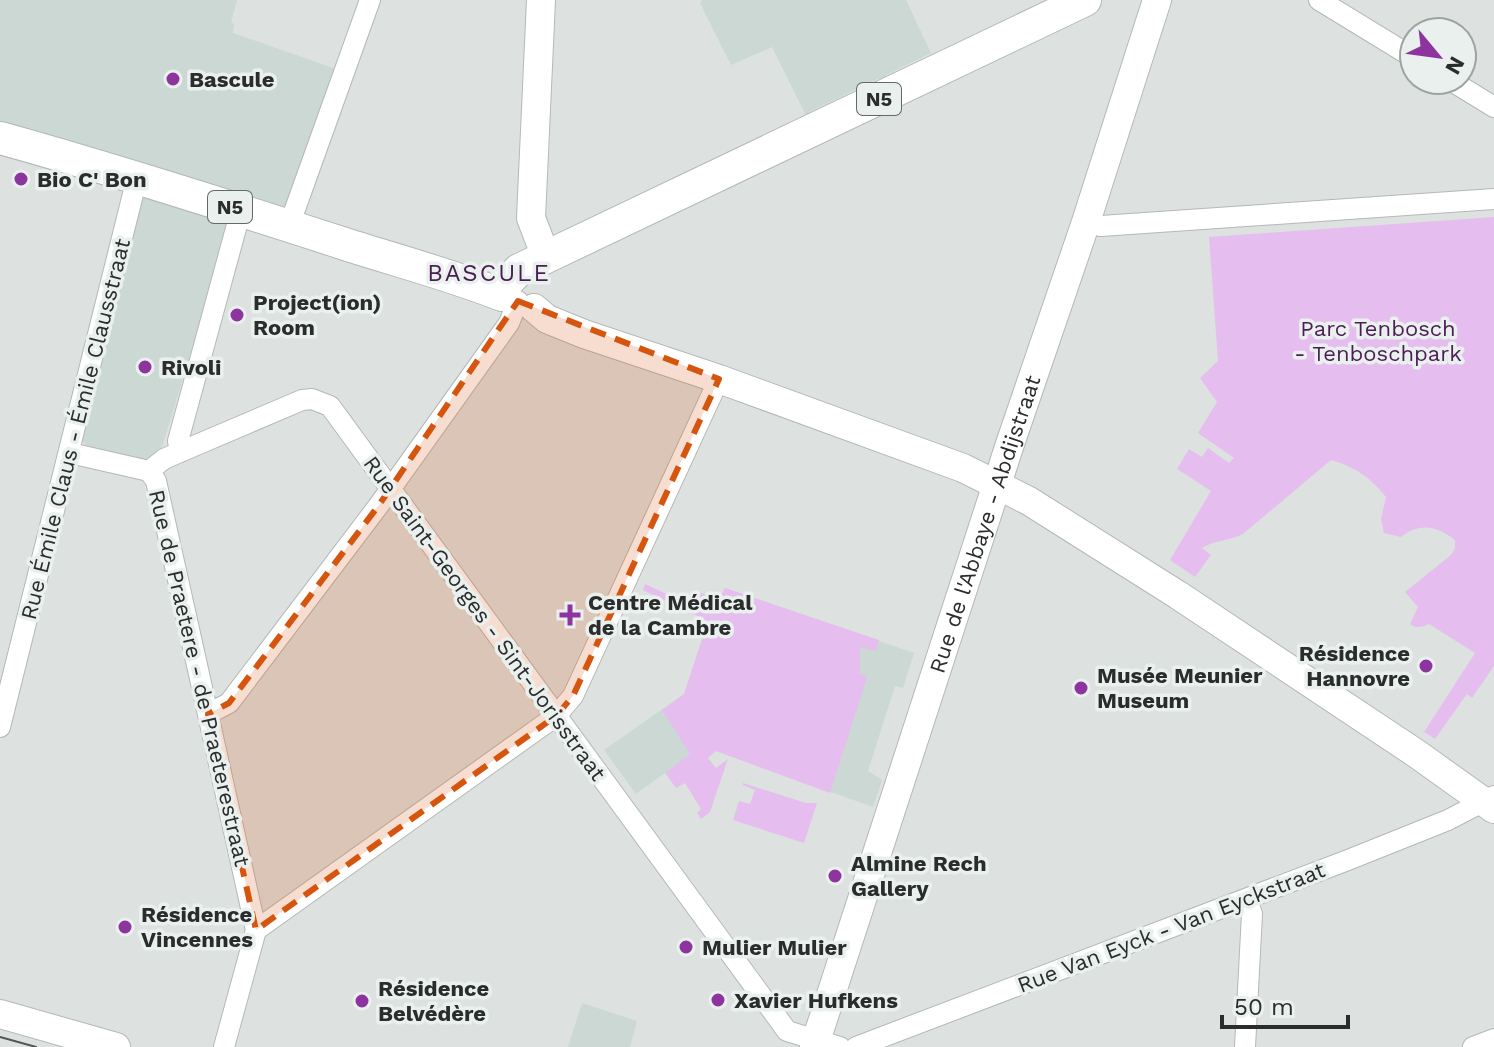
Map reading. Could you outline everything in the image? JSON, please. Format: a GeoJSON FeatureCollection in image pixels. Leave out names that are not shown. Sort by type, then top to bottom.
{"type":"FeatureCollection","features":[{"type":"Feature","properties":{"kind":"main road","name":"N5"},"geometry":{"type":"LineString","coordinates":[[518,301],[508,281],[519,270],[1085,0]]}},
{"type":"Feature","properties":{"kind":"main road","name":"N5"},"geometry":{"type":"LineString","coordinates":[[0,138],[241,210],[460,279],[518,301]]}},
{"type":"Feature","properties":{"kind":"street"},"geometry":{"type":"LineString","coordinates":[[289,226],[370,0]]}},
{"type":"Feature","properties":{"kind":"street"},"geometry":{"type":"LineString","coordinates":[[541,0],[531,212],[546,257]]}},
{"type":"Feature","properties":{"kind":"street","name":"Rue de l'Abbaye - Abdijstraat"},"geometry":{"type":"LineString","coordinates":[[824,1045],[997,485],[1157,0]]}},
{"type":"Feature","properties":{"kind":"street"},"geometry":{"type":"LineString","coordinates":[[1319,0],[1398,48]]}},
{"type":"Feature","properties":{"kind":"street"},"geometry":{"type":"LineString","coordinates":[[1476,96],[1494,107]]}},
{"type":"Feature","properties":{"kind":"street","name":"Rue Émile Claus - Émile Clausstraat"},"geometry":{"type":"LineString","coordinates":[[0,727],[137,178]]}},
{"type":"Feature","properties":{"kind":"street"},"geometry":{"type":"LineString","coordinates":[[1086,222],[1101,226],[1494,199]]}},
{"type":"Feature","properties":{"kind":"street"},"geometry":{"type":"LineString","coordinates":[[180,452],[178,441],[241,210]]}},
{"type":"Feature","properties":{"kind":"street"},"geometry":{"type":"LineString","coordinates":[[208,714],[229,703],[390,489],[509,323],[518,301],[551,308],[587,324],[599,337],[963,468],[1029,501],[1178,595],[1491,802]]}},
{"type":"Feature","properties":{"kind":"street"},"geometry":{"type":"LineString","coordinates":[[224,1047],[256,930],[556,716],[573,696],[719,379]]}},
{"type":"Feature","properties":{"kind":"street","name":"Rue Saint-Georges - Sint-Jorisstraat"},"geometry":{"type":"LineString","coordinates":[[149,471],[164,459],[302,400],[312,399],[330,406],[787,1031],[824,1045]]}},
{"type":"Feature","properties":{"kind":"street"},"geometry":{"type":"LineString","coordinates":[[70,453],[149,471]]}},
{"type":"Feature","properties":{"kind":"street","name":"Rue de Praetere - de Praeterestraat"},"geometry":{"type":"LineString","coordinates":[[149,471],[156,481],[256,930]]}},
{"type":"Feature","properties":{"kind":"street","name":"Rue Van Eyck - Van Eyckstraat"},"geometry":{"type":"LineString","coordinates":[[856,1047],[1247,899],[1491,802]]}},
{"type":"Feature","properties":{"kind":"street"},"geometry":{"type":"LineString","coordinates":[[1245,1047],[1252,914],[1247,899]]}},
{"type":"Feature","properties":{"kind":"street"},"geometry":{"type":"LineString","coordinates":[[0,1014],[116,1047]]}},
{"type":"Feature","properties":{"kind":"street"},"geometry":{"type":"LineString","coordinates":[[1473,1047],[1494,1039]]}},
{"type":"Feature","properties":{"kind":"highlighted area"},"geometry":{"type":"Polygon","coordinates":[[[518,301],[719,379],[573,696],[556,716],[256,930],[208,714],[229,703],[379,505],[518,301]]]}},
{"type":"Feature","properties":{"kind":"shaded area"},"geometry":{"type":"Polygon","coordinates":[[[0,0],[237,0],[231,22],[234,24],[233,33],[339,70],[289,207],[231,220],[159,457],[140,462],[89,449],[79,436],[142,190],[0,128],[0,0]]]}},
{"type":"Feature","properties":{"kind":"shaded area"},"geometry":{"type":"Polygon","coordinates":[[[702,0],[906,0],[931,53],[886,75],[888,80],[882,82],[880,78],[811,111],[812,116],[807,118],[772,47],[731,65],[700,3],[702,0]]]}},
{"type":"Feature","properties":{"kind":"shaded area"},"geometry":{"type":"Polygon","coordinates":[[[725,588],[914,653],[903,688],[895,686],[868,771],[882,780],[873,807],[702,746],[636,794],[604,750],[684,694],[708,621],[725,588]]]}},
{"type":"Feature","properties":{"kind":"shaded area"},"geometry":{"type":"Polygon","coordinates":[[[582,1003],[637,1021],[630,1047],[568,1047],[582,1003]]]}},
{"type":"Feature","properties":{"kind":"green space","name":"Parc Tenbosch - Tenboschpark"},"geometry":{"type":"Polygon","coordinates":[[[1494,217],[1494,666],[1472,698],[1467,694],[1435,739],[1424,732],[1475,653],[1429,624],[1415,627],[1410,624],[1418,607],[1405,592],[1451,555],[1455,540],[1428,528],[1415,529],[1401,537],[1384,533],[1381,519],[1386,497],[1362,474],[1331,460],[1243,534],[1202,548],[1211,555],[1195,577],[1170,560],[1211,491],[1177,469],[1189,449],[1202,457],[1208,448],[1229,463],[1234,458],[1198,433],[1217,402],[1200,378],[1218,361],[1209,237],[1494,217]]]}},
{"type":"Feature","properties":{"kind":"green space"},"geometry":{"type":"Polygon","coordinates":[[[645,584],[692,606],[699,592],[715,599],[725,588],[879,640],[876,651],[860,647],[860,674],[867,677],[830,793],[716,751],[708,758],[716,768],[728,759],[710,812],[701,819],[697,813],[701,809],[685,783],[676,788],[665,773],[690,754],[662,710],[684,694],[708,621],[643,590],[645,584]]]}},
{"type":"Feature","properties":{"kind":"green space"},"geometry":{"type":"Polygon","coordinates":[[[743,783],[806,803],[817,803],[804,843],[733,820],[739,801],[750,804],[755,790],[743,783]]]}},
{"type":"Feature","properties":{"kind":"tram line"},"geometry":{"type":"LineString","coordinates":[[0,1037],[36,1047]]}},
{"type":"Feature","properties":{"kind":"place","name":"Bascule"},"geometry":{"type":"Point","coordinates":[173,79]}},
{"type":"Feature","properties":{"kind":"place","name":"Bio C' Bon"},"geometry":{"type":"Point","coordinates":[21,179]}},
{"type":"Feature","properties":{"kind":"place","name":"Project(ion) Room"},"geometry":{"type":"Point","coordinates":[237,315]}},
{"type":"Feature","properties":{"kind":"place","name":"Rivoli"},"geometry":{"type":"Point","coordinates":[145,367]}},
{"type":"Feature","properties":{"kind":"place","name":"Centre Médical de la Cambre"},"geometry":{"type":"Point","coordinates":[570,615]}},
{"type":"Feature","properties":{"kind":"place","name":"Résidence Hannovre"},"geometry":{"type":"Point","coordinates":[1426,666]}},
{"type":"Feature","properties":{"kind":"place","name":"Musée Meunier Museum"},"geometry":{"type":"Point","coordinates":[1081,688]}},
{"type":"Feature","properties":{"kind":"place","name":"Almine Rech Gallery"},"geometry":{"type":"Point","coordinates":[835,876]}},
{"type":"Feature","properties":{"kind":"place","name":"Résidence Vincennes"},"geometry":{"type":"Point","coordinates":[125,927]}},
{"type":"Feature","properties":{"kind":"place","name":"Mulier Mulier"},"geometry":{"type":"Point","coordinates":[686,947]}},
{"type":"Feature","properties":{"kind":"place","name":"Xavier Hufkens"},"geometry":{"type":"Point","coordinates":[718,1000]}},
{"type":"Feature","properties":{"kind":"place","name":"Résidence Belvédère"},"geometry":{"type":"Point","coordinates":[362,1001]}},
{"type":"Feature","properties":{"kind":"district","name":"BASCULE"},"geometry":{"type":"Point","coordinates":[489,273]}}]}
